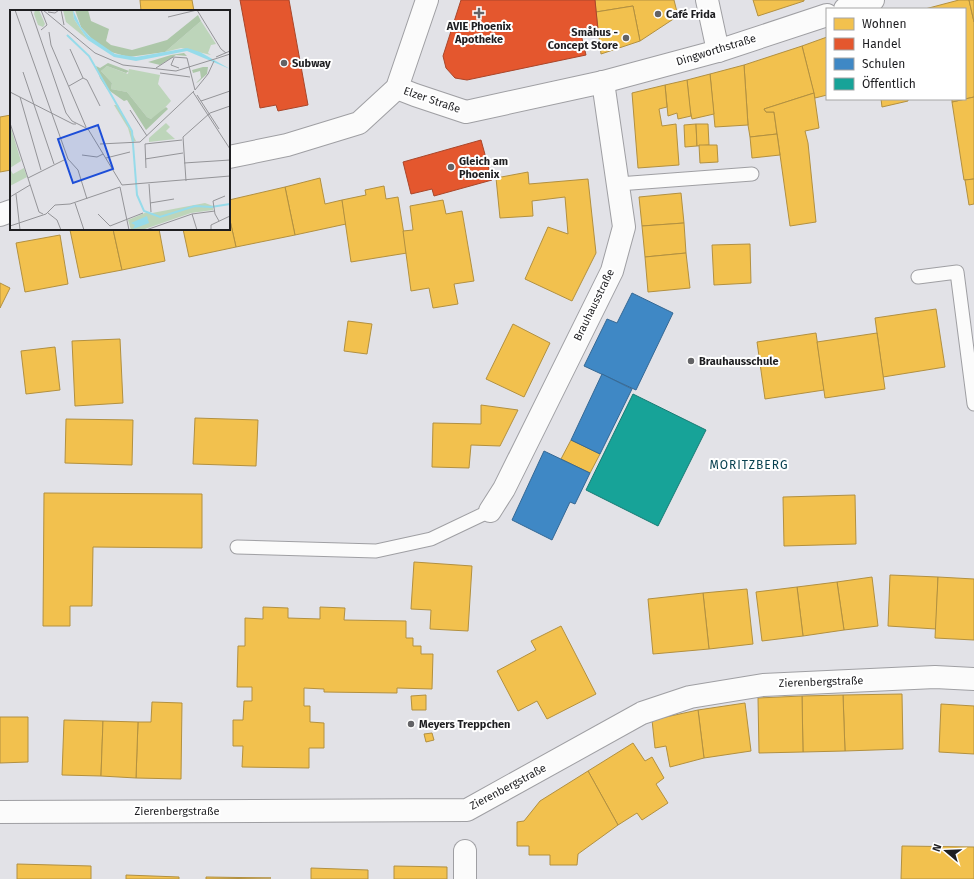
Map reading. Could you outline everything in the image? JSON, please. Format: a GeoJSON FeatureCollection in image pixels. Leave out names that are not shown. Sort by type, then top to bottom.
{"type":"FeatureCollection","features":[{"type":"Feature","properties":{"kind":"street"},"geometry":{"type":"LineString","coordinates":[[397,88],[427,0]]}},
{"type":"Feature","properties":{"kind":"street"},"geometry":{"type":"LineString","coordinates":[[707,0],[718,51]]}},
{"type":"Feature","properties":{"kind":"street"},"geometry":{"type":"LineString","coordinates":[[848,8],[873,0]]}},
{"type":"Feature","properties":{"kind":"street","name":"Dingworthstraße"},"geometry":{"type":"LineString","coordinates":[[603,82],[718,51],[826,15]]}},
{"type":"Feature","properties":{"kind":"street","name":"Elzer Straße"},"geometry":{"type":"LineString","coordinates":[[230,157],[287,145],[359,123],[397,88],[466,112],[603,82]]}},
{"type":"Feature","properties":{"kind":"street","name":"Brauhausstraße"},"geometry":{"type":"LineString","coordinates":[[490,511],[504,489],[612,271],[624,227],[603,82]]}},
{"type":"Feature","properties":{"kind":"street"},"geometry":{"type":"LineString","coordinates":[[0,215],[10,211]]}},
{"type":"Feature","properties":{"kind":"street","name":"Zierenbergstraße"},"geometry":{"type":"LineString","coordinates":[[0,812],[467,810],[642,713],[690,697],[763,684],[935,677],[974,679]]}},
{"type":"Feature","properties":{"kind":"street"},"geometry":{"type":"LineString","coordinates":[[465,850],[465,879]]}},
{"type":"Feature","properties":{"kind":"lane"},"geometry":{"type":"LineString","coordinates":[[618,184],[752,174]]}},
{"type":"Feature","properties":{"kind":"lane"},"geometry":{"type":"LineString","coordinates":[[918,277],[957,272],[974,404]]}},
{"type":"Feature","properties":{"kind":"lane"},"geometry":{"type":"LineString","coordinates":[[237,547],[376,551],[431,539],[490,511]]}},
{"type":"Feature","properties":{"kind":"building: Wohnen"},"geometry":{"type":"Polygon","coordinates":[[[140,0],[192,0],[194,10],[141,10],[140,0]]]}},
{"type":"Feature","properties":{"kind":"building: Wohnen"},"geometry":{"type":"Polygon","coordinates":[[[595,0],[674,0],[678,16],[640,41],[633,6],[596,12],[595,0]]]}},
{"type":"Feature","properties":{"kind":"building: Wohnen"},"geometry":{"type":"Polygon","coordinates":[[[753,0],[804,0],[804,1],[758,16],[753,0]]]}},
{"type":"Feature","properties":{"kind":"building: Wohnen"},"geometry":{"type":"Polygon","coordinates":[[[959,0],[969,0],[974,22],[974,97],[966,99],[966,8],[929,8],[959,0]]]}},
{"type":"Feature","properties":{"kind":"building: Wohnen"},"geometry":{"type":"Polygon","coordinates":[[[969,0],[974,0],[974,22],[969,0]]]}},
{"type":"Feature","properties":{"kind":"building: Wohnen"},"geometry":{"type":"Polygon","coordinates":[[[633,6],[640,41],[601,54],[596,12],[633,6]]]}},
{"type":"Feature","properties":{"kind":"building: Wohnen"},"geometry":{"type":"Polygon","coordinates":[[[826,37],[826,95],[815,98],[802,46],[826,37]]]}},
{"type":"Feature","properties":{"kind":"building: Wohnen"},"geometry":{"type":"Polygon","coordinates":[[[802,46],[814,93],[764,109],[766,112],[774,112],[777,134],[750,137],[744,65],[802,46]]]}},
{"type":"Feature","properties":{"kind":"building: Wohnen"},"geometry":{"type":"Polygon","coordinates":[[[744,65],[748,125],[715,127],[710,74],[744,65]]]}},
{"type":"Feature","properties":{"kind":"building: Wohnen"},"geometry":{"type":"Polygon","coordinates":[[[710,74],[714,114],[692,119],[687,80],[710,74]]]}},
{"type":"Feature","properties":{"kind":"building: Wohnen"},"geometry":{"type":"Polygon","coordinates":[[[687,80],[691,116],[678,119],[677,113],[668,116],[665,85],[687,80]]]}},
{"type":"Feature","properties":{"kind":"building: Wohnen"},"geometry":{"type":"Polygon","coordinates":[[[665,85],[667,107],[659,109],[662,126],[676,124],[679,165],[638,168],[632,93],[665,85]]]}},
{"type":"Feature","properties":{"kind":"building: Wohnen"},"geometry":{"type":"Polygon","coordinates":[[[814,93],[819,128],[805,131],[808,143],[816,222],[790,226],[774,112],[766,112],[764,109],[814,93]]]}},
{"type":"Feature","properties":{"kind":"building: Wohnen"},"geometry":{"type":"Polygon","coordinates":[[[974,97],[974,179],[964,180],[952,102],[974,97]]]}},
{"type":"Feature","properties":{"kind":"building: Wohnen"},"geometry":{"type":"Polygon","coordinates":[[[881,100],[908,100],[908,101],[882,107],[881,100]]]}},
{"type":"Feature","properties":{"kind":"building: Wohnen"},"geometry":{"type":"Polygon","coordinates":[[[10,115],[10,170],[0,172],[0,117],[10,115]]]}},
{"type":"Feature","properties":{"kind":"building: Wohnen"},"geometry":{"type":"Polygon","coordinates":[[[696,124],[697,146],[685,147],[684,125],[696,124]]]}},
{"type":"Feature","properties":{"kind":"building: Wohnen"},"geometry":{"type":"Polygon","coordinates":[[[696,124],[708,124],[709,145],[697,146],[696,124]]]}},
{"type":"Feature","properties":{"kind":"building: Wohnen"},"geometry":{"type":"Polygon","coordinates":[[[777,134],[780,155],[752,158],[750,137],[777,134]]]}},
{"type":"Feature","properties":{"kind":"building: Wohnen"},"geometry":{"type":"Polygon","coordinates":[[[699,145],[717,145],[718,162],[700,163],[699,145]]]}},
{"type":"Feature","properties":{"kind":"building: Wohnen"},"geometry":{"type":"Polygon","coordinates":[[[528,172],[529,184],[588,179],[596,253],[572,301],[525,279],[548,227],[568,234],[565,197],[532,201],[533,216],[500,218],[496,178],[528,172]]]}},
{"type":"Feature","properties":{"kind":"building: Wohnen"},"geometry":{"type":"Polygon","coordinates":[[[320,178],[325,204],[342,200],[346,224],[295,235],[285,187],[320,178]]]}},
{"type":"Feature","properties":{"kind":"building: Wohnen"},"geometry":{"type":"Polygon","coordinates":[[[974,179],[974,204],[969,205],[965,180],[974,179]]]}},
{"type":"Feature","properties":{"kind":"building: Wohnen"},"geometry":{"type":"Polygon","coordinates":[[[384,186],[386,199],[398,197],[407,253],[351,262],[342,200],[366,195],[365,190],[384,186]]]}},
{"type":"Feature","properties":{"kind":"building: Wohnen"},"geometry":{"type":"Polygon","coordinates":[[[285,187],[295,235],[236,247],[230,220],[230,200],[285,187]]]}},
{"type":"Feature","properties":{"kind":"building: Wohnen"},"geometry":{"type":"Polygon","coordinates":[[[681,193],[684,223],[642,226],[639,197],[681,193]]]}},
{"type":"Feature","properties":{"kind":"building: Wohnen"},"geometry":{"type":"Polygon","coordinates":[[[443,200],[446,214],[462,211],[474,281],[454,284],[458,304],[433,308],[429,288],[411,291],[403,231],[413,230],[410,206],[443,200]]]}},
{"type":"Feature","properties":{"kind":"building: Wohnen"},"geometry":{"type":"Polygon","coordinates":[[[230,220],[236,247],[189,257],[183,230],[230,230],[230,220]]]}},
{"type":"Feature","properties":{"kind":"building: Wohnen"},"geometry":{"type":"Polygon","coordinates":[[[684,223],[686,253],[645,257],[642,226],[684,223]]]}},
{"type":"Feature","properties":{"kind":"building: Wohnen"},"geometry":{"type":"Polygon","coordinates":[[[70,230],[113,230],[122,270],[80,278],[70,230]]]}},
{"type":"Feature","properties":{"kind":"building: Wohnen"},"geometry":{"type":"Polygon","coordinates":[[[113,230],[159,230],[165,261],[122,270],[113,230]]]}},
{"type":"Feature","properties":{"kind":"building: Wohnen"},"geometry":{"type":"Polygon","coordinates":[[[60,235],[68,284],[25,292],[16,243],[60,235]]]}},
{"type":"Feature","properties":{"kind":"building: Wohnen"},"geometry":{"type":"Polygon","coordinates":[[[750,244],[751,283],[714,285],[712,245],[750,244]]]}},
{"type":"Feature","properties":{"kind":"building: Wohnen"},"geometry":{"type":"Polygon","coordinates":[[[686,253],[690,288],[648,292],[645,257],[686,253]]]}},
{"type":"Feature","properties":{"kind":"building: Wohnen"},"geometry":{"type":"Polygon","coordinates":[[[0,283],[10,288],[0,308],[0,283]]]}},
{"type":"Feature","properties":{"kind":"building: Wohnen"},"geometry":{"type":"Polygon","coordinates":[[[936,309],[945,367],[883,377],[875,318],[936,309]]]}},
{"type":"Feature","properties":{"kind":"building: Wohnen"},"geometry":{"type":"Polygon","coordinates":[[[348,321],[372,324],[367,354],[344,351],[348,321]]]}},
{"type":"Feature","properties":{"kind":"building: Wohnen"},"geometry":{"type":"Polygon","coordinates":[[[513,324],[550,343],[524,397],[486,379],[513,324]]]}},
{"type":"Feature","properties":{"kind":"building: Wohnen"},"geometry":{"type":"Polygon","coordinates":[[[816,333],[824,390],[765,399],[757,342],[816,333]]]}},
{"type":"Feature","properties":{"kind":"building: Wohnen"},"geometry":{"type":"Polygon","coordinates":[[[877,333],[885,389],[825,398],[817,342],[877,333]]]}},
{"type":"Feature","properties":{"kind":"building: Wohnen"},"geometry":{"type":"Polygon","coordinates":[[[120,339],[123,403],[75,406],[72,341],[120,339]]]}},
{"type":"Feature","properties":{"kind":"building: Wohnen"},"geometry":{"type":"Polygon","coordinates":[[[55,347],[60,390],[26,394],[21,351],[55,347]]]}},
{"type":"Feature","properties":{"kind":"building: Wohnen"},"geometry":{"type":"Polygon","coordinates":[[[481,405],[518,410],[500,446],[471,445],[469,468],[432,467],[433,423],[481,424],[481,405]]]}},
{"type":"Feature","properties":{"kind":"building: Wohnen"},"geometry":{"type":"Polygon","coordinates":[[[195,418],[258,420],[256,466],[193,464],[195,418]]]}},
{"type":"Feature","properties":{"kind":"building: Wohnen"},"geometry":{"type":"Polygon","coordinates":[[[66,419],[133,420],[132,465],[65,463],[66,419]]]}},
{"type":"Feature","properties":{"kind":"building: Wohnen"},"geometry":{"type":"Polygon","coordinates":[[[571,440],[600,454],[590,473],[561,459],[571,440]]]}},
{"type":"Feature","properties":{"kind":"building: Wohnen"},"geometry":{"type":"Polygon","coordinates":[[[44,493],[202,494],[202,548],[93,547],[92,606],[70,606],[70,626],[43,626],[44,493]]]}},
{"type":"Feature","properties":{"kind":"building: Wohnen"},"geometry":{"type":"Polygon","coordinates":[[[855,495],[856,544],[784,546],[783,497],[855,495]]]}},
{"type":"Feature","properties":{"kind":"building: Wohnen"},"geometry":{"type":"Polygon","coordinates":[[[414,562],[472,566],[468,631],[430,629],[431,610],[411,609],[414,562]]]}},
{"type":"Feature","properties":{"kind":"building: Wohnen"},"geometry":{"type":"Polygon","coordinates":[[[890,575],[938,577],[936,629],[888,626],[890,575]]]}},
{"type":"Feature","properties":{"kind":"building: Wohnen"},"geometry":{"type":"Polygon","coordinates":[[[872,577],[878,626],[844,630],[837,582],[872,577]]]}},
{"type":"Feature","properties":{"kind":"building: Wohnen"},"geometry":{"type":"Polygon","coordinates":[[[938,577],[974,579],[974,640],[935,638],[938,577]]]}},
{"type":"Feature","properties":{"kind":"building: Wohnen"},"geometry":{"type":"Polygon","coordinates":[[[837,582],[844,630],[803,636],[797,587],[837,582]]]}},
{"type":"Feature","properties":{"kind":"building: Wohnen"},"geometry":{"type":"Polygon","coordinates":[[[797,587],[803,636],[762,641],[756,592],[797,587]]]}},
{"type":"Feature","properties":{"kind":"building: Wohnen"},"geometry":{"type":"Polygon","coordinates":[[[747,589],[753,644],[709,649],[703,593],[747,589]]]}},
{"type":"Feature","properties":{"kind":"building: Wohnen"},"geometry":{"type":"Polygon","coordinates":[[[703,593],[709,649],[653,654],[648,599],[703,593]]]}},
{"type":"Feature","properties":{"kind":"building: Wohnen"},"geometry":{"type":"Polygon","coordinates":[[[263,607],[288,608],[288,618],[320,619],[320,607],[345,608],[344,620],[406,621],[406,638],[413,638],[413,646],[421,646],[421,654],[433,654],[432,689],[397,688],[397,693],[324,692],[324,689],[304,688],[304,706],[310,706],[310,722],[324,723],[324,748],[309,748],[309,768],[242,767],[243,746],[233,746],[233,720],[243,720],[244,701],[252,701],[252,687],[237,687],[238,646],[245,646],[245,618],[263,619],[263,607]]]}},
{"type":"Feature","properties":{"kind":"building: Wohnen"},"geometry":{"type":"Polygon","coordinates":[[[561,626],[596,694],[547,719],[537,701],[518,711],[497,671],[536,650],[531,641],[561,626]]]}},
{"type":"Feature","properties":{"kind":"building: Wohnen"},"geometry":{"type":"Polygon","coordinates":[[[902,694],[903,749],[845,751],[843,695],[902,694]]]}},
{"type":"Feature","properties":{"kind":"building: Wohnen"},"geometry":{"type":"Polygon","coordinates":[[[426,695],[426,710],[412,710],[411,696],[426,695]]]}},
{"type":"Feature","properties":{"kind":"building: Wohnen"},"geometry":{"type":"Polygon","coordinates":[[[843,695],[845,751],[803,752],[802,696],[843,695]]]}},
{"type":"Feature","properties":{"kind":"building: Wohnen"},"geometry":{"type":"Polygon","coordinates":[[[802,696],[803,752],[759,753],[758,698],[802,696]]]}},
{"type":"Feature","properties":{"kind":"building: Wohnen"},"geometry":{"type":"Polygon","coordinates":[[[152,702],[182,703],[181,779],[136,778],[138,722],[151,722],[152,702]]]}},
{"type":"Feature","properties":{"kind":"building: Wohnen"},"geometry":{"type":"Polygon","coordinates":[[[745,703],[751,751],[704,758],[698,710],[745,703]]]}},
{"type":"Feature","properties":{"kind":"building: Wohnen"},"geometry":{"type":"Polygon","coordinates":[[[941,704],[974,706],[974,754],[939,752],[941,704]]]}},
{"type":"Feature","properties":{"kind":"building: Wohnen"},"geometry":{"type":"Polygon","coordinates":[[[698,710],[704,758],[670,767],[666,746],[655,748],[652,720],[698,710]]]}},
{"type":"Feature","properties":{"kind":"building: Wohnen"},"geometry":{"type":"Polygon","coordinates":[[[0,717],[28,717],[28,762],[0,763],[0,717]]]}},
{"type":"Feature","properties":{"kind":"building: Wohnen"},"geometry":{"type":"Polygon","coordinates":[[[64,720],[103,721],[101,776],[62,775],[64,720]]]}},
{"type":"Feature","properties":{"kind":"building: Wohnen"},"geometry":{"type":"Polygon","coordinates":[[[103,721],[138,722],[136,778],[101,776],[103,721]]]}},
{"type":"Feature","properties":{"kind":"building: Wohnen"},"geometry":{"type":"Polygon","coordinates":[[[432,733],[434,740],[426,742],[424,734],[432,733]]]}},
{"type":"Feature","properties":{"kind":"building: Wohnen"},"geometry":{"type":"Polygon","coordinates":[[[633,743],[645,761],[652,757],[664,778],[656,784],[668,803],[642,820],[637,813],[618,825],[588,771],[633,743]]]}},
{"type":"Feature","properties":{"kind":"building: Wohnen"},"geometry":{"type":"Polygon","coordinates":[[[588,771],[618,825],[578,854],[577,865],[550,865],[550,855],[529,855],[529,846],[517,846],[517,822],[524,821],[540,801],[588,771]]]}},
{"type":"Feature","properties":{"kind":"building: Wohnen"},"geometry":{"type":"Polygon","coordinates":[[[902,846],[974,847],[974,879],[901,879],[902,846]]]}},
{"type":"Feature","properties":{"kind":"building: Wohnen"},"geometry":{"type":"Polygon","coordinates":[[[17,864],[91,866],[91,879],[17,879],[17,864]]]}},
{"type":"Feature","properties":{"kind":"building: Wohnen"},"geometry":{"type":"Polygon","coordinates":[[[394,866],[447,867],[447,879],[394,879],[394,866]]]}},
{"type":"Feature","properties":{"kind":"building: Wohnen"},"geometry":{"type":"Polygon","coordinates":[[[311,868],[368,870],[368,879],[311,879],[311,868]]]}},
{"type":"Feature","properties":{"kind":"building: Wohnen"},"geometry":{"type":"Polygon","coordinates":[[[126,875],[179,877],[179,879],[126,879],[126,875]]]}},
{"type":"Feature","properties":{"kind":"building: Wohnen"},"geometry":{"type":"Polygon","coordinates":[[[206,877],[271,878],[206,879],[206,877]]]}},
{"type":"Feature","properties":{"kind":"building: Handel"},"geometry":{"type":"Polygon","coordinates":[[[240,0],[289,0],[308,105],[278,111],[276,105],[260,108],[240,0]]]}},
{"type":"Feature","properties":{"kind":"building: Handel"},"geometry":{"type":"Polygon","coordinates":[[[461,0],[595,0],[598,30],[581,34],[586,55],[467,80],[455,78],[446,68],[443,56],[461,0]]]}},
{"type":"Feature","properties":{"kind":"building: Handel"},"geometry":{"type":"Polygon","coordinates":[[[481,140],[492,180],[434,196],[432,189],[411,194],[403,162],[481,140]]]}},
{"type":"Feature","properties":{"kind":"building: Schulen"},"geometry":{"type":"Polygon","coordinates":[[[632,293],[673,313],[636,390],[584,366],[607,319],[617,323],[632,293]]]}},
{"type":"Feature","properties":{"kind":"building: Schulen"},"geometry":{"type":"Polygon","coordinates":[[[602,374],[632,389],[600,454],[571,440],[602,374]]]}},
{"type":"Feature","properties":{"kind":"building: Schulen"},"geometry":{"type":"Polygon","coordinates":[[[544,451],[590,473],[575,504],[570,502],[552,540],[512,520],[544,451]]]}},
{"type":"Feature","properties":{"kind":"building: Öffentlich"},"geometry":{"type":"Polygon","coordinates":[[[633,394],[706,430],[658,526],[586,490],[633,394]]]}},
{"type":"Feature","properties":{"kind":"place","name":"AVIE Phoenix Apotheke"},"geometry":{"type":"Point","coordinates":[479,13]}},
{"type":"Feature","properties":{"kind":"place","name":"Café Frida"},"geometry":{"type":"Point","coordinates":[658,14]}},
{"type":"Feature","properties":{"kind":"place","name":"Småhus - Concept Store"},"geometry":{"type":"Point","coordinates":[626,38]}},
{"type":"Feature","properties":{"kind":"place","name":"Subway"},"geometry":{"type":"Point","coordinates":[284,63]}},
{"type":"Feature","properties":{"kind":"place","name":"Gleich am Phoenix"},"geometry":{"type":"Point","coordinates":[451,167]}},
{"type":"Feature","properties":{"kind":"place","name":"Brauhausschule"},"geometry":{"type":"Point","coordinates":[691,361]}},
{"type":"Feature","properties":{"kind":"place","name":"Meyers Treppchen"},"geometry":{"type":"Point","coordinates":[411,724]}},
{"type":"Feature","properties":{"kind":"district","name":"MORITZBERG"},"geometry":{"type":"Point","coordinates":[749,465]}}]}
